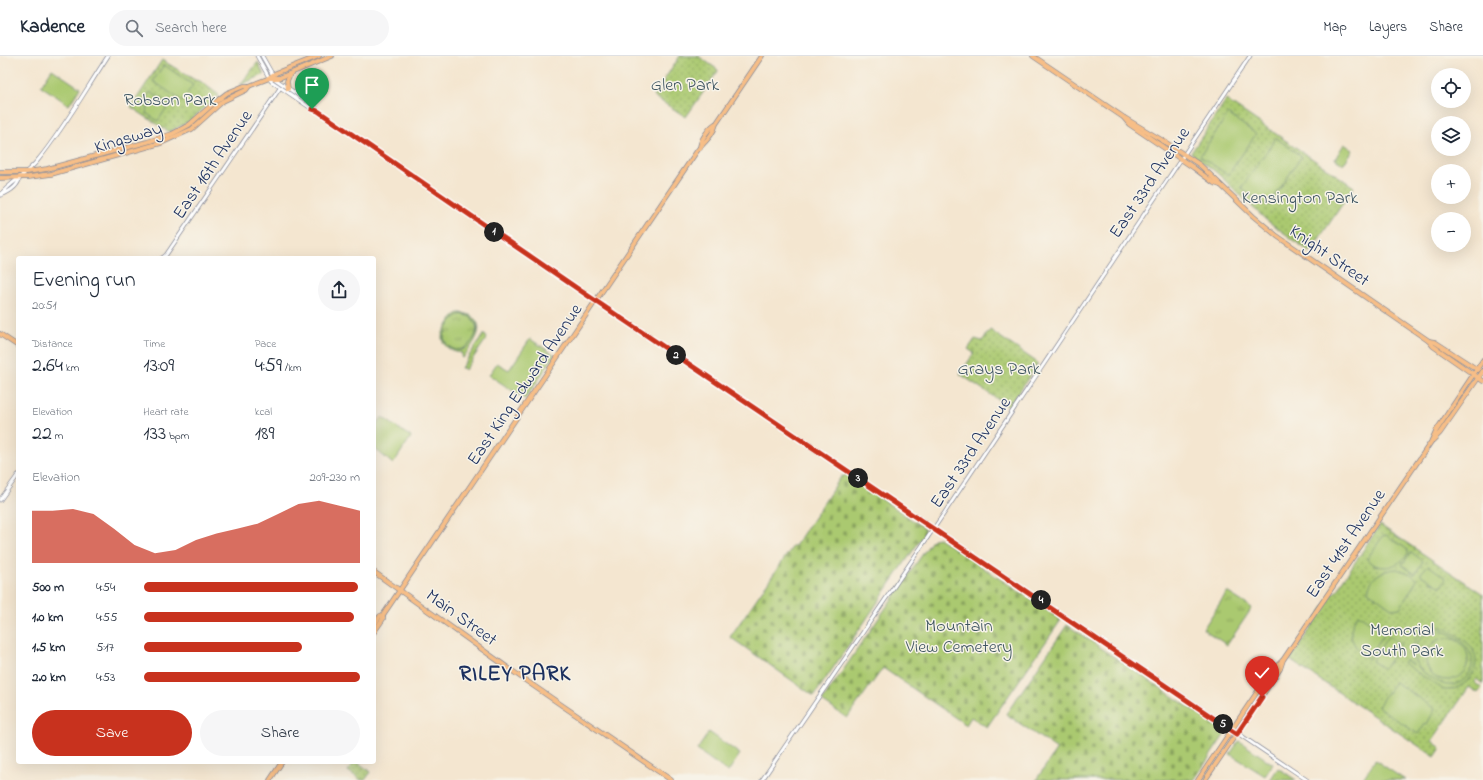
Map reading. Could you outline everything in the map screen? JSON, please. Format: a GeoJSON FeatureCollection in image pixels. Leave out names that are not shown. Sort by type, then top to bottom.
{"type":"FeatureCollection","features":[{"type":"Feature","properties":{"kind":"main road","name":"Kingsway"},"geometry":{"type":"LineString","coordinates":[[0,172],[27,172],[60,166],[172,134],[189,124],[214,102],[228,93],[272,77],[319,56]]}},
{"type":"Feature","properties":{"kind":"main road","name":"Kingsway"},"geometry":{"type":"LineString","coordinates":[[272,77],[291,73],[332,56]]}},
{"type":"Feature","properties":{"kind":"main road","name":"East King Edward Avenue"},"geometry":{"type":"LineString","coordinates":[[376,629],[383,618],[383,615],[700,148],[700,144],[711,127],[716,124],[762,56]]}},
{"type":"Feature","properties":{"kind":"main road","name":"Knight Street"},"geometry":{"type":"LineString","coordinates":[[1033,56],[1123,116],[1184,154],[1206,170],[1253,216],[1277,236],[1429,340],[1435,342],[1483,372]]}},
{"type":"Feature","properties":{"kind":"main road"},"geometry":{"type":"LineString","coordinates":[[288,88],[286,81],[291,73]]}},
{"type":"Feature","properties":{"kind":"main road","name":"Kingsway"},"geometry":{"type":"LineString","coordinates":[[0,178],[20,178],[51,174],[129,153],[174,138],[192,129],[223,101],[246,90],[249,86]]}},
{"type":"Feature","properties":{"kind":"main road","name":"Knight Street"},"geometry":{"type":"LineString","coordinates":[[1123,116],[1129,124],[1214,183],[1220,185]]}},
{"type":"Feature","properties":{"kind":"main road"},"geometry":{"type":"LineString","coordinates":[[0,334],[16,345]]}},
{"type":"Feature","properties":{"kind":"main road","name":"Knight Street"},"geometry":{"type":"LineString","coordinates":[[1429,340],[1433,346],[1483,380]]}},
{"type":"Feature","properties":{"kind":"main road","name":"East 41st Avenue"},"geometry":{"type":"LineString","coordinates":[[1198,780],[1266,679],[1276,666],[1283,660],[1431,442],[1436,431],[1483,360]]}},
{"type":"Feature","properties":{"kind":"main road","name":"East 41st Avenue"},"geometry":{"type":"LineString","coordinates":[[1431,442],[1440,433],[1478,377],[1483,372]]}},
{"type":"Feature","properties":{"kind":"main road","name":"Main Street"},"geometry":{"type":"LineString","coordinates":[[376,573],[466,638],[671,780]]}},
{"type":"Feature","properties":{"kind":"main road","name":"East King Edward Avenue"},"geometry":{"type":"LineString","coordinates":[[376,622],[380,616],[383,615]]}},
{"type":"Feature","properties":{"kind":"main road","name":"East 41st Avenue"},"geometry":{"type":"LineString","coordinates":[[1205,780],[1280,669],[1283,660]]}},
{"type":"Feature","properties":{"kind":"main road"},"geometry":{"type":"LineString","coordinates":[[270,780],[281,764]]}},
{"type":"Feature","properties":{"kind":"street"},"geometry":{"type":"LineString","coordinates":[[0,195],[8,192],[19,183],[20,178],[44,152],[108,56]]}},
{"type":"Feature","properties":{"kind":"street"},"geometry":{"type":"LineString","coordinates":[[257,56],[280,88],[312,109],[318,111],[596,301],[1307,780]]}},
{"type":"Feature","properties":{"kind":"street"},"geometry":{"type":"LineString","coordinates":[[262,56],[272,77],[314,106],[318,111]]}},
{"type":"Feature","properties":{"kind":"street","name":"East 33rd Avenue"},"geometry":{"type":"LineString","coordinates":[[762,780],[935,528],[1250,56]]}},
{"type":"Feature","properties":{"kind":"street","name":"East 16th Avenue"},"geometry":{"type":"LineString","coordinates":[[165,256],[280,88]]}},
{"type":"Feature","properties":{"kind":"street"},"geometry":{"type":"LineString","coordinates":[[0,500],[16,478]]}},
{"type":"Feature","properties":{"kind":"green space","name":"Glen Park"},"geometry":{"type":"Polygon","coordinates":[[[680,56],[698,56],[718,71],[686,117],[653,96],[680,56]]]}},
{"type":"Feature","properties":{"kind":"green space","name":"Robson Park"},"geometry":{"type":"Polygon","coordinates":[[[162,60],[195,80],[200,81],[219,95],[190,121],[169,132],[131,107],[162,60]]]}},
{"type":"Feature","properties":{"kind":"green space"},"geometry":{"type":"Polygon","coordinates":[[[258,62],[263,75],[240,85],[258,62]]]}},
{"type":"Feature","properties":{"kind":"green space"},"geometry":{"type":"Polygon","coordinates":[[[164,65],[193,85],[182,101],[153,81],[164,65]]]}},
{"type":"Feature","properties":{"kind":"green space"},"geometry":{"type":"Polygon","coordinates":[[[52,69],[80,88],[69,105],[41,86],[52,69]]]}},
{"type":"Feature","properties":{"kind":"green space"},"geometry":{"type":"Polygon","coordinates":[[[150,92],[169,104],[158,121],[146,113],[148,108],[142,104],[150,92]]]}},
{"type":"Feature","properties":{"kind":"green space","name":"Kensington Park"},"geometry":{"type":"Polygon","coordinates":[[[1226,100],[1354,187],[1310,252],[1265,219],[1216,172],[1191,153],[1226,100]]]}},
{"type":"Feature","properties":{"kind":"green space"},"geometry":{"type":"Polygon","coordinates":[[[1228,114],[1256,134],[1228,175],[1200,156],[1228,114]]]}},
{"type":"Feature","properties":{"kind":"green space"},"geometry":{"type":"Polygon","coordinates":[[[1276,138],[1301,157],[1269,205],[1266,205],[1242,189],[1242,187],[1276,138]]]}},
{"type":"Feature","properties":{"kind":"green space"},"geometry":{"type":"Polygon","coordinates":[[[1344,144],[1353,150],[1343,164],[1335,159],[1344,144]]]}},
{"type":"Feature","properties":{"kind":"green space"},"geometry":{"type":"Polygon","coordinates":[[[459,313],[467,314],[474,318],[478,323],[479,328],[473,344],[463,358],[461,357],[462,353],[455,352],[448,348],[442,340],[443,333],[451,319],[459,313]],[[462,314],[457,316],[449,325],[444,334],[445,342],[449,347],[455,350],[461,350],[467,347],[473,340],[478,330],[474,320],[462,314]]]}},
{"type":"Feature","properties":{"kind":"green space"},"geometry":{"type":"Polygon","coordinates":[[[459,315],[470,317],[475,322],[476,334],[469,345],[458,350],[453,349],[448,345],[444,337],[449,324],[459,315]]]}},
{"type":"Feature","properties":{"kind":"green space","name":"Grays Park"},"geometry":{"type":"Polygon","coordinates":[[[990,330],[1038,363],[1009,407],[960,374],[974,353],[968,349],[975,339],[982,341],[990,330]]]}},
{"type":"Feature","properties":{"kind":"green space"},"geometry":{"type":"Polygon","coordinates":[[[483,335],[487,338],[465,370],[461,368],[483,335]]]}},
{"type":"Feature","properties":{"kind":"green space"},"geometry":{"type":"Polygon","coordinates":[[[530,339],[555,355],[525,399],[489,375],[497,363],[509,370],[530,339]]]}},
{"type":"Feature","properties":{"kind":"green space"},"geometry":{"type":"Polygon","coordinates":[[[382,417],[411,437],[393,464],[376,450],[376,426],[382,417]]]}},
{"type":"Feature","properties":{"kind":"green space","name":"Mountain View Cemetery"},"geometry":{"type":"Polygon","coordinates":[[[846,475],[924,528],[925,533],[814,696],[730,637],[793,546],[795,546],[841,477],[846,475]]]}},
{"type":"Feature","properties":{"kind":"green space","name":"Memorial South Park"},"geometry":{"type":"Polygon","coordinates":[[[1380,525],[1483,594],[1483,684],[1476,679],[1474,682],[1482,688],[1478,693],[1469,687],[1432,741],[1441,748],[1435,757],[1290,660],[1333,593],[1338,589],[1380,525]]]}},
{"type":"Feature","properties":{"kind":"green space"},"geometry":{"type":"Polygon","coordinates":[[[1386,535],[1408,550],[1408,553],[1402,561],[1389,567],[1375,565],[1367,559],[1383,536],[1386,535]]]}},
{"type":"Feature","properties":{"kind":"green space","name":"Mountain View Cemetery"},"geometry":{"type":"Polygon","coordinates":[[[939,538],[1061,620],[987,727],[971,717],[966,725],[883,668],[847,718],[822,701],[933,539],[939,538]]]}},
{"type":"Feature","properties":{"kind":"green space"},"geometry":{"type":"Polygon","coordinates":[[[1411,552],[1423,561],[1415,574],[1402,565],[1411,552]]]}},
{"type":"Feature","properties":{"kind":"green space"},"geometry":{"type":"Polygon","coordinates":[[[1428,565],[1446,578],[1441,587],[1421,575],[1428,565]]]}},
{"type":"Feature","properties":{"kind":"green space"},"geometry":{"type":"Polygon","coordinates":[[[1397,569],[1411,574],[1417,580],[1400,608],[1393,609],[1368,591],[1372,581],[1378,575],[1382,572],[1397,569]]]}},
{"type":"Feature","properties":{"kind":"green space"},"geometry":{"type":"Polygon","coordinates":[[[1227,592],[1252,608],[1227,645],[1203,629],[1227,592]]]}},
{"type":"Feature","properties":{"kind":"green space"},"geometry":{"type":"Polygon","coordinates":[[[1358,614],[1384,632],[1368,659],[1357,649],[1352,638],[1352,627],[1358,614]]]}},
{"type":"Feature","properties":{"kind":"green space","name":"Mountain View Cemetery"},"geometry":{"type":"Polygon","coordinates":[[[1067,625],[1224,731],[1225,734],[1194,780],[1036,780],[1057,749],[1006,714],[1067,625]]]}},
{"type":"Feature","properties":{"kind":"green space"},"geometry":{"type":"Polygon","coordinates":[[[1435,627],[1447,630],[1465,641],[1473,650],[1476,665],[1470,678],[1465,683],[1458,687],[1444,690],[1403,663],[1405,660],[1413,665],[1412,652],[1415,641],[1418,636],[1428,629],[1435,627]],[[1438,631],[1426,634],[1415,647],[1415,659],[1417,665],[1427,675],[1442,684],[1454,685],[1463,681],[1469,674],[1472,665],[1472,657],[1459,639],[1445,632],[1438,631]]]}},
{"type":"Feature","properties":{"kind":"green space"},"geometry":{"type":"Polygon","coordinates":[[[1388,636],[1401,644],[1384,669],[1372,661],[1388,636]]]}},
{"type":"Feature","properties":{"kind":"green space"},"geometry":{"type":"Polygon","coordinates":[[[1447,638],[1462,644],[1468,659],[1462,674],[1447,680],[1432,674],[1426,659],[1432,644],[1447,638]]]}},
{"type":"Feature","properties":{"kind":"green space"},"geometry":{"type":"Polygon","coordinates":[[[1395,682],[1435,709],[1427,724],[1425,723],[1418,734],[1378,707],[1395,682]]]}},
{"type":"Feature","properties":{"kind":"green space"},"geometry":{"type":"Polygon","coordinates":[[[709,732],[740,754],[728,772],[697,750],[709,732]]]}},
{"type":"Feature","properties":{"kind":"green space"},"geometry":{"type":"Polygon","coordinates":[[[1239,741],[1273,764],[1265,776],[1230,754],[1239,741]]]}},
{"type":"Feature","properties":{"kind":"green space"},"geometry":{"type":"Polygon","coordinates":[[[1375,760],[1405,780],[1362,780],[1375,760]]]}},
{"type":"Feature","properties":{"kind":"green space"},"geometry":{"type":"Polygon","coordinates":[[[353,764],[360,764],[371,772],[365,780],[361,780],[348,771],[353,764]]]}},
{"type":"Feature","properties":{"kind":"green space"},"geometry":{"type":"Polygon","coordinates":[[[1278,768],[1296,780],[1270,780],[1278,768]]]}},
{"type":"Feature","properties":{"kind":"district","name":"RILEY PARK"},"geometry":{"type":"Point","coordinates":[515,672]}},
{"type":"Feature","properties":{"kind":"route"},"geometry":{"type":"LineString","coordinates":[[312,109],[318,111],[578,289],[935,528],[1237,734],[1262,697]]}}]}
